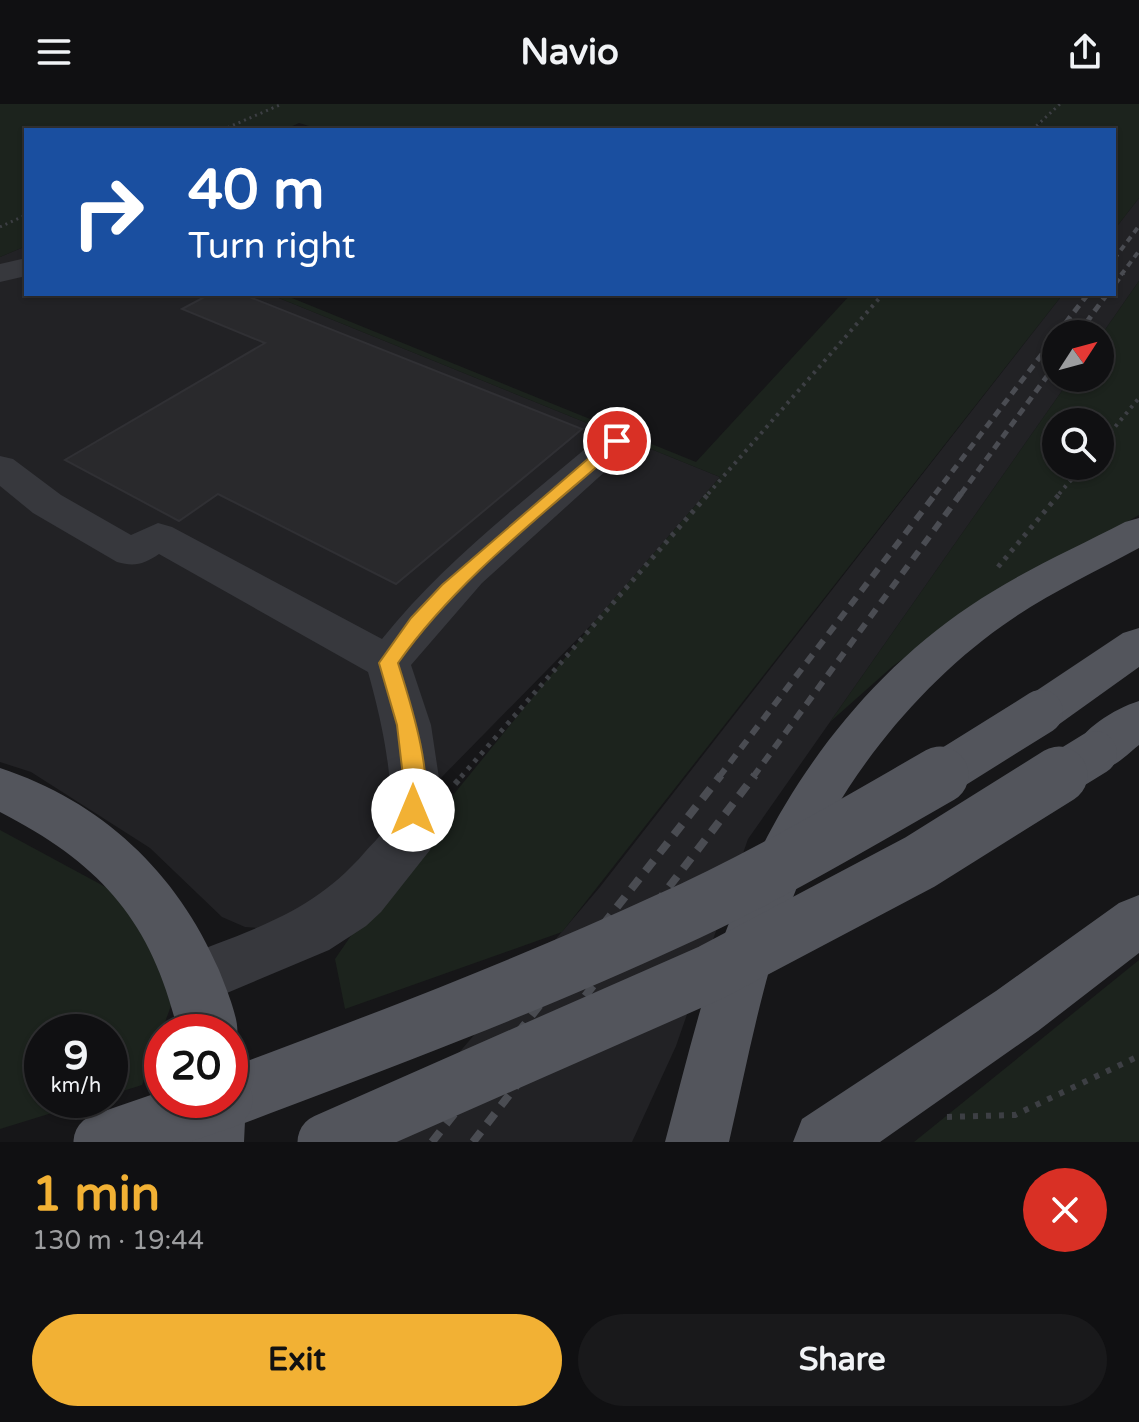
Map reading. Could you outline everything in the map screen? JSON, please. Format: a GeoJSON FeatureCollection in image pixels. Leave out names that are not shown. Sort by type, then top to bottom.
{"type":"FeatureCollection","features":[{"type":"Feature","properties":{"kind":"main road"},"geometry":{"type":"LineString","coordinates":[[697,1142],[724,1036],[778,869],[821,792],[865,732],[975,624],[1031,588],[1139,531]]}},
{"type":"Feature","properties":{"kind":"main road"},"geometry":{"type":"LineString","coordinates":[[248,1091],[386,1039],[669,921],[833,837],[960,764],[1139,644]]}},
{"type":"Feature","properties":{"kind":"main road"},"geometry":{"type":"LineString","coordinates":[[326,1142],[726,966],[920,862],[1095,753],[1139,719]]}},
{"type":"Feature","properties":{"kind":"main road"},"geometry":{"type":"LineString","coordinates":[[0,788],[70,826],[121,864],[167,923],[196,979],[204,1014]]}},
{"type":"Feature","properties":{"kind":"main road"},"geometry":{"type":"LineString","coordinates":[[825,1142],[1017,1011],[1139,920]]}},
{"type":"Feature","properties":{"kind":"main road"},"geometry":{"type":"LineString","coordinates":[[102,1142],[172,1118]]}},
{"type":"Feature","properties":{"kind":"main road"},"geometry":{"type":"LineString","coordinates":[[212,1142],[213,1118]]}},
{"type":"Feature","properties":{"kind":"lane"},"geometry":{"type":"LineString","coordinates":[[0,273],[24,267]]}},
{"type":"Feature","properties":{"kind":"lane"},"geometry":{"type":"LineString","coordinates":[[388,663],[417,622],[448,590],[617,441]]}},
{"type":"Feature","properties":{"kind":"lane"},"geometry":{"type":"LineString","coordinates":[[2,471],[47,504],[132,553],[158,536],[388,663],[407,725],[415,785],[411,835],[346,909],[309,932],[196,979]]}},
{"type":"Feature","properties":{"kind":"path"},"geometry":{"type":"LineString","coordinates":[[227,128],[282,104]]}},
{"type":"Feature","properties":{"kind":"path"},"geometry":{"type":"LineString","coordinates":[[1034,128],[1060,104]]}},
{"type":"Feature","properties":{"kind":"path"},"geometry":{"type":"LineString","coordinates":[[0,227],[24,216]]}},
{"type":"Feature","properties":{"kind":"path"},"geometry":{"type":"LineString","coordinates":[[411,835],[881,296]]}},
{"type":"Feature","properties":{"kind":"path"},"geometry":{"type":"LineString","coordinates":[[1114,428],[1139,398]]}},
{"type":"Feature","properties":{"kind":"path"},"geometry":{"type":"LineString","coordinates":[[975,624],[985,582],[1071,480]]}},
{"type":"Feature","properties":{"kind":"path"},"geometry":{"type":"LineString","coordinates":[[939,1117],[1015,1115],[1139,1056]]}},
{"type":"Feature","properties":{"kind":"shaded area"},"geometry":{"type":"Polygon","coordinates":[[[0,104],[1139,104],[1139,198],[1116,227],[1116,128],[1036,128],[1046,117],[1034,128],[315,128],[299,123],[288,128],[24,128],[24,247],[0,257],[0,104]]]}},
{"type":"Feature","properties":{"kind":"shaded area"},"geometry":{"type":"Polygon","coordinates":[[[1139,198],[1139,281],[1112,320],[1043,320],[1061,296],[1116,296],[1116,227],[1139,198]]]}},
{"type":"Feature","properties":{"kind":"shaded area"},"geometry":{"type":"Polygon","coordinates":[[[24,247],[24,296],[274,296],[720,477],[596,620],[328,893],[272,929],[245,927],[222,917],[150,848],[31,772],[0,762],[0,257],[24,247]]]}},
{"type":"Feature","properties":{"kind":"shaded area"},"geometry":{"type":"Polygon","coordinates":[[[1139,281],[1139,515],[981,604],[893,666],[830,722],[1042,419],[1042,480],[1114,480],[1114,408],[1050,408],[1061,392],[1114,392],[1112,320],[1139,281]]]}},
{"type":"Feature","properties":{"kind":"shaded area"},"geometry":{"type":"Polygon","coordinates":[[[274,296],[287,296],[696,462],[849,296],[1061,296],[562,932],[345,1009],[335,959],[418,838],[596,620],[720,477],[274,296]]]}},
{"type":"Feature","properties":{"kind":"shaded area"},"geometry":{"type":"Polygon","coordinates":[[[1042,321],[1042,392],[1061,392],[1050,408],[1042,408],[1042,419],[748,839],[676,1046],[632,1142],[383,1142],[600,887],[1042,321]]]}},
{"type":"Feature","properties":{"kind":"shaded area"},"geometry":{"type":"Polygon","coordinates":[[[0,830],[124,897],[176,992],[168,1014],[144,1014],[144,1080],[142,1085],[128,1089],[128,1014],[24,1014],[24,1118],[36,1118],[0,1129],[0,830]]]}},
{"type":"Feature","properties":{"kind":"shaded area"},"geometry":{"type":"Polygon","coordinates":[[[1139,960],[1139,1142],[914,1142],[1139,960]]]}},
{"type":"Feature","properties":{"kind":"building"},"geometry":{"type":"Polygon","coordinates":[[[206,296],[247,296],[582,429],[396,584],[218,494],[179,521],[65,460],[265,343],[182,309],[206,296]]]}},
{"type":"Feature","properties":{"kind":"railway"},"geometry":{"type":"LineString","coordinates":[[1116,256],[1139,226]]}},
{"type":"Feature","properties":{"kind":"railway"},"geometry":{"type":"LineString","coordinates":[[1121,275],[1139,251]]}},
{"type":"Feature","properties":{"kind":"railway"},"geometry":{"type":"LineString","coordinates":[[1116,282],[1123,273]]}},
{"type":"Feature","properties":{"kind":"railway"},"geometry":{"type":"LineString","coordinates":[[1068,320],[1086,296]]}},
{"type":"Feature","properties":{"kind":"railway"},"geometry":{"type":"LineString","coordinates":[[1088,320],[1106,296]]}},
{"type":"Feature","properties":{"kind":"railway"},"geometry":{"type":"LineString","coordinates":[[935,494],[1042,354]]}},
{"type":"Feature","properties":{"kind":"railway"},"geometry":{"type":"LineString","coordinates":[[961,494],[1042,383]]}},
{"type":"Feature","properties":{"kind":"railway"},"geometry":{"type":"LineString","coordinates":[[719,777],[937,492]]}},
{"type":"Feature","properties":{"kind":"railway"},"geometry":{"type":"LineString","coordinates":[[753,777],[962,492]]}},
{"type":"Feature","properties":{"kind":"railway"},"geometry":{"type":"LineString","coordinates":[[432,1142],[721,775]]}},
{"type":"Feature","properties":{"kind":"railway"},"geometry":{"type":"LineString","coordinates":[[473,1142],[755,775]]}},
{"type":"Feature","properties":{"kind":"route"},"geometry":{"type":"LineString","coordinates":[[413,810],[415,785],[407,725],[388,663],[417,622],[448,590],[617,441]]}}]}
